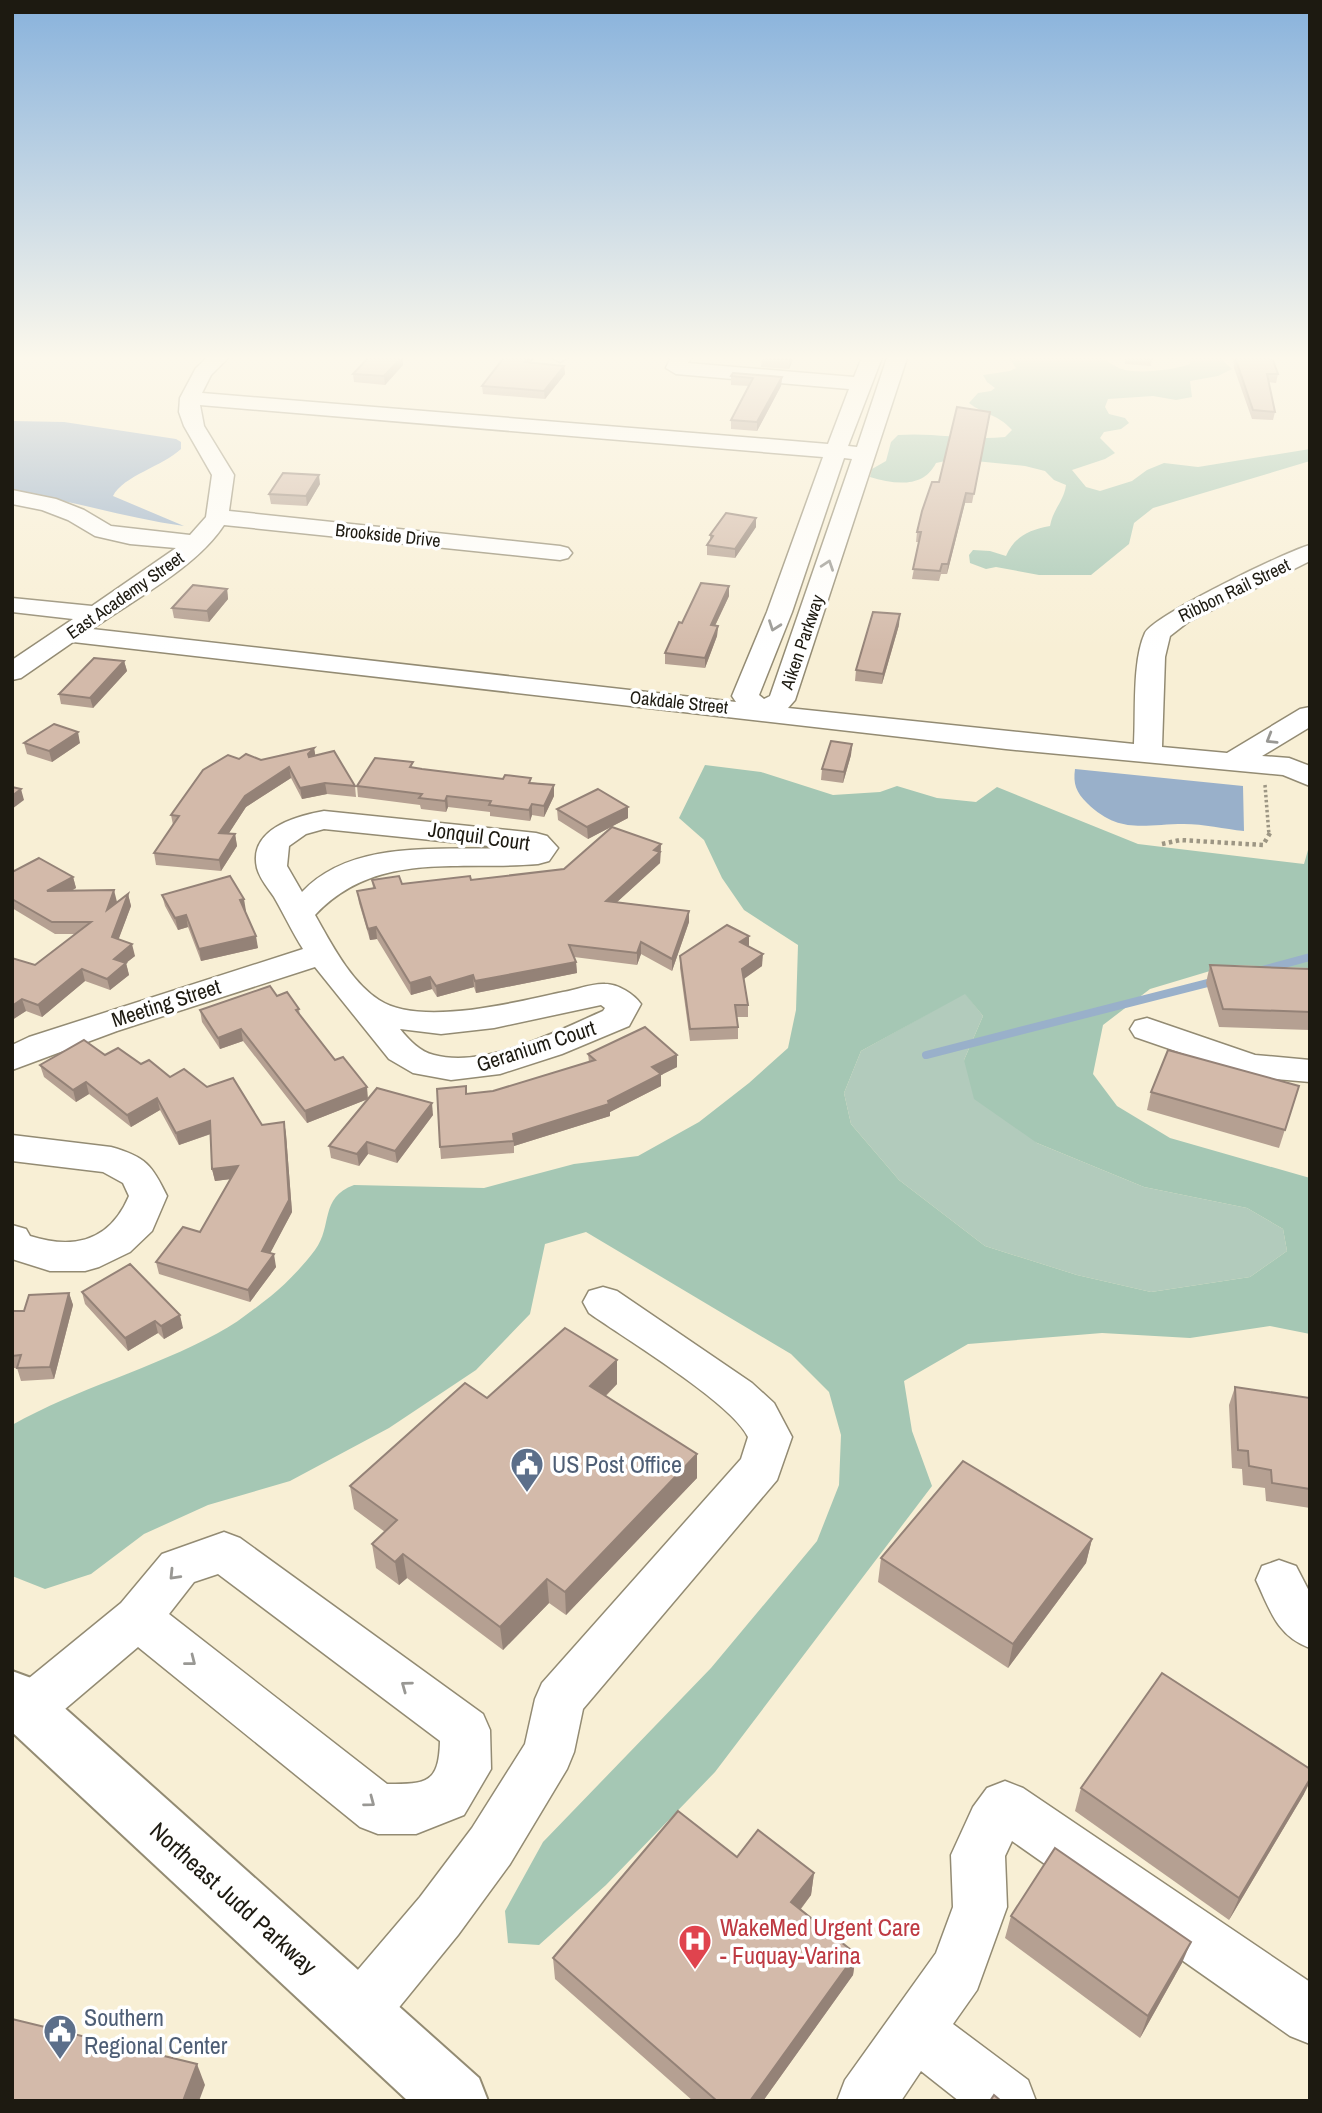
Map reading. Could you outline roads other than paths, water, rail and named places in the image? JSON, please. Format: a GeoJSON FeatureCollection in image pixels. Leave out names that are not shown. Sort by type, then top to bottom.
{"type":"FeatureCollection","features":[{"type":"Feature","properties":{"kind":"highway","name":"Northeast Judd Parkway"},"geometry":{"type":"LineString","coordinates":[[18,1705],[456,2101]]}},
{"type":"Feature","properties":{"kind":"street"},"geometry":{"type":"LineString","coordinates":[[210,454],[223,475],[217,517]]}},
{"type":"Feature","properties":{"kind":"street","name":"Aiken Parkway"},"geometry":{"type":"LineString","coordinates":[[834,454],[773,630],[745,696],[762,712],[782,700],[865,454]]}},
{"type":"Feature","properties":{"kind":"street"},"geometry":{"type":"LineString","coordinates":[[12,498],[48,504],[76,514],[103,531],[130,537],[196,543]]}},
{"type":"Feature","properties":{"kind":"street","name":"East Academy Street"},"geometry":{"type":"LineString","coordinates":[[12,672],[155,576],[196,543],[217,517]]}},
{"type":"Feature","properties":{"kind":"street","name":"Brookside Drive"},"geometry":{"type":"LineString","coordinates":[[217,517],[559,553]]}},
{"type":"Feature","properties":{"kind":"street","name":"Ribbon Rail Street"},"geometry":{"type":"LineString","coordinates":[[1148,754],[1152,657],[1158,633],[1179,617],[1308,554]]}},
{"type":"Feature","properties":{"kind":"street"},"geometry":{"type":"LineString","coordinates":[[12,605],[99,614]]}},
{"type":"Feature","properties":{"kind":"street","name":"Oakdale Street"},"geometry":{"type":"LineString","coordinates":[[69,634],[1006,740],[1293,769]]}},
{"type":"Feature","properties":{"kind":"street"},"geometry":{"type":"LineString","coordinates":[[1232,762],[1310,715]]}},
{"type":"Feature","properties":{"kind":"street","name":"Jonquil Court"},"geometry":{"type":"LineString","coordinates":[[298,914],[311,896],[331,880],[357,868],[415,859],[524,857],[538,855],[543,848],[536,842],[422,828],[324,820],[306,822],[292,828],[281,836],[272,851],[271,865],[298,914],[322,954]]}},
{"type":"Feature","properties":{"kind":"street"},"geometry":{"type":"LineString","coordinates":[[415,859],[422,828]]}},
{"type":"Feature","properties":{"kind":"street","name":"Geranium Court"},"geometry":{"type":"LineString","coordinates":[[322,954],[397,1047],[410,1058],[429,1066],[478,1068],[550,1046],[617,1018],[624,1004],[605,994],[494,1017],[441,1023],[420,1022],[368,1009]]}},
{"type":"Feature","properties":{"kind":"street","name":"Meeting Street"},"geometry":{"type":"LineString","coordinates":[[12,1059],[41,1045],[105,1023],[322,954]]}},
{"type":"Feature","properties":{"kind":"street"},"geometry":{"type":"LineString","coordinates":[[494,1017],[510,1058]]}},
{"type":"Feature","properties":{"kind":"street"},"geometry":{"type":"LineString","coordinates":[[1147,1029],[1251,1066],[1310,1071]]}},
{"type":"Feature","properties":{"kind":"street"},"geometry":{"type":"LineString","coordinates":[[12,1148],[111,1160],[138,1175],[148,1196],[138,1221],[124,1236],[85,1257],[50,1257],[16,1246],[12,1239]]}},
{"type":"Feature","properties":{"kind":"street"},"geometry":{"type":"LineString","coordinates":[[359,2011],[439,1916],[491,1846],[549,1752],[560,1699],[761,1467],[771,1437],[759,1415],[737,1395],[603,1302]]}},
{"type":"Feature","properties":{"kind":"street"},"geometry":{"type":"LineString","coordinates":[[18,1705],[138,1618],[178,1568],[224,1552],[465,1730],[465,1769],[446,1798],[415,1809],[378,1809],[138,1618]]}},
{"type":"Feature","properties":{"kind":"street"},"geometry":{"type":"LineString","coordinates":[[1279,1580],[1294,1610],[1310,1627]]}},
{"type":"Feature","properties":{"kind":"street"},"geometry":{"type":"LineString","coordinates":[[866,2101],[957,1970],[980,1907],[978,1854],[1005,1806],[1310,2015]]}},
{"type":"Feature","properties":{"kind":"street"},"geometry":{"type":"LineString","coordinates":[[915,2031],[1007,2101]]}},
{"type":"Feature","properties":{"kind":"water"},"geometry":{"type":"Polygon","coordinates":[[[12,454],[175,454],[125,483],[113,496],[184,526],[55,499],[12,491],[12,454]]]}},
{"type":"Feature","properties":{"kind":"water"},"geometry":{"type":"Polygon","coordinates":[[[1075,769],[1243,786],[1244,831],[1192,824],[1133,826],[1110,820],[1080,795],[1074,779],[1075,769]]]}},
{"type":"Feature","properties":{"kind":"waterway"},"geometry":{"type":"LineString","coordinates":[[1262,970],[1310,957]]}},
{"type":"Feature","properties":{"kind":"waterway"},"geometry":{"type":"LineString","coordinates":[[926,1055],[1215,981]]}},
{"type":"Feature","properties":{"kind":"place","name":"US Post Office"},"geometry":{"type":"Point","coordinates":[527,1494]}},
{"type":"Feature","properties":{"kind":"place","name":"WakeMed Urgent Care - Fuquay-Varina"},"geometry":{"type":"Point","coordinates":[695,1971]}},
{"type":"Feature","properties":{"kind":"place","name":"Southern Regional Center"},"geometry":{"type":"Point","coordinates":[60,2061]}}]}
